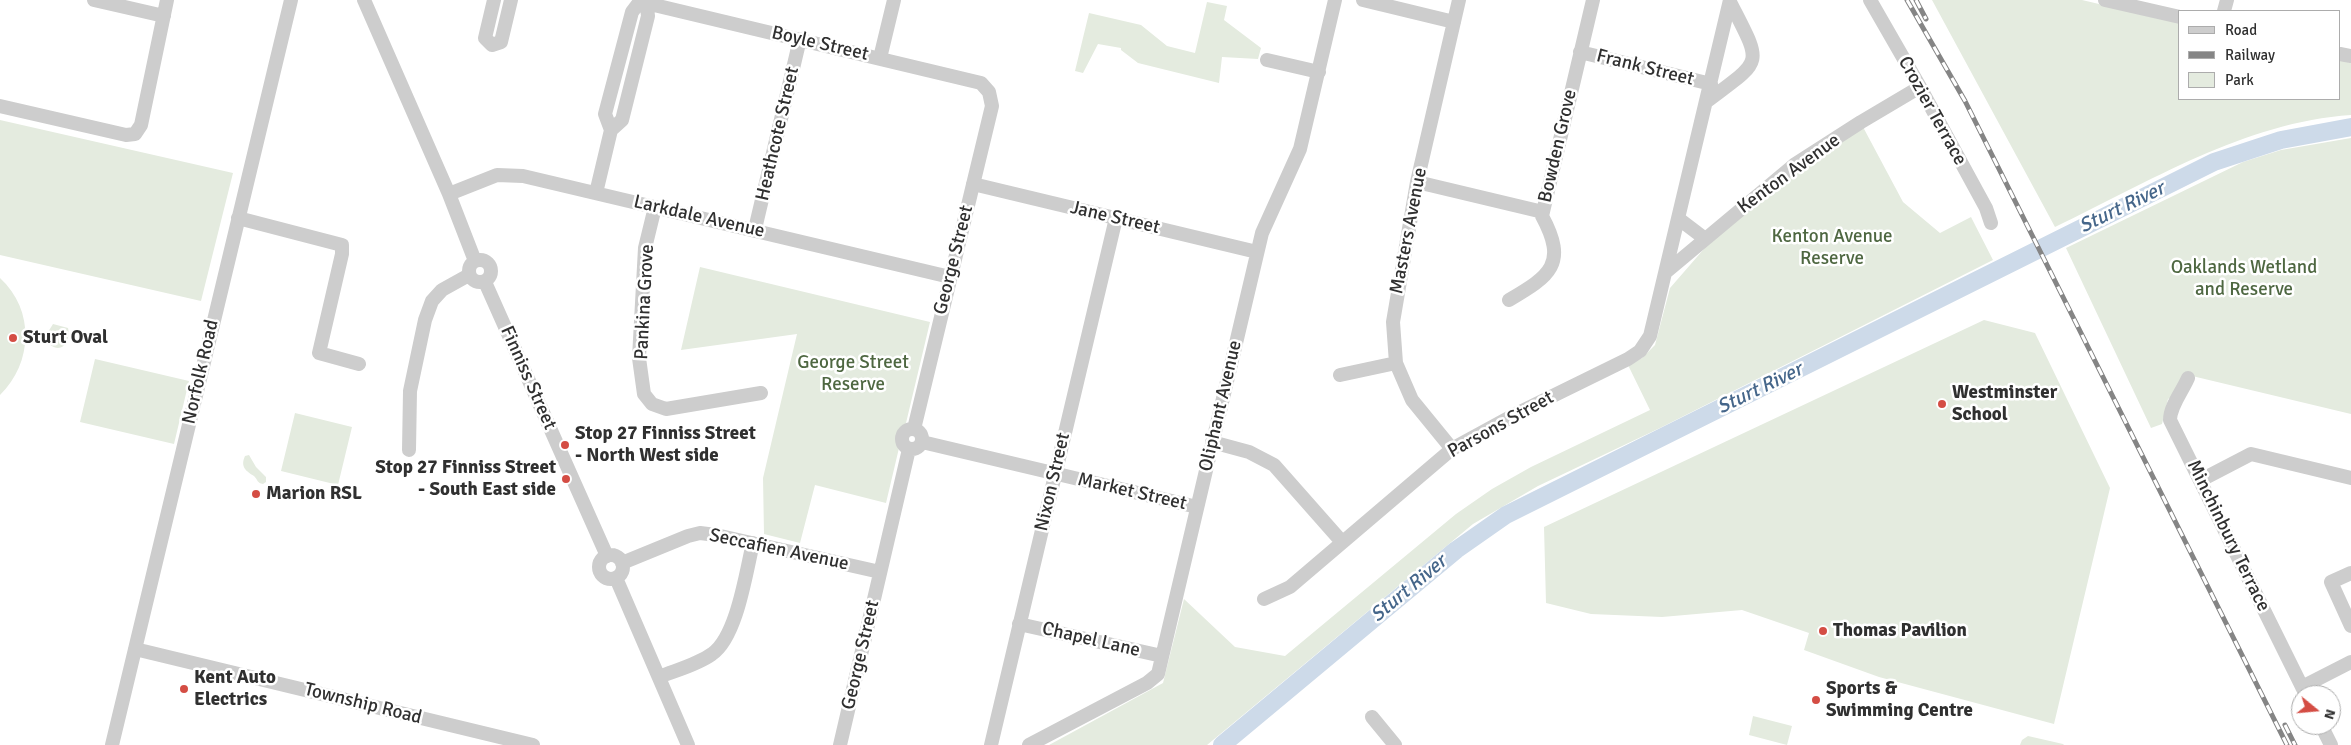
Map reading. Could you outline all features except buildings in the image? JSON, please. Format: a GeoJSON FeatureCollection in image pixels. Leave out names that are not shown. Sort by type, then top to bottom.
{"type":"FeatureCollection","features":[{"type":"Feature","properties":{"kind":"street"},"geometry":{"type":"LineString","coordinates":[[94,0],[164,16]]}},
{"type":"Feature","properties":{"kind":"street"},"geometry":{"type":"LineString","coordinates":[[0,106],[126,135],[135,134],[141,124],[167,0]]}},
{"type":"Feature","properties":{"kind":"street","name":"Norfolk Road"},"geometry":{"type":"LineString","coordinates":[[112,745],[291,0]]}},
{"type":"Feature","properties":{"kind":"street"},"geometry":{"type":"LineString","coordinates":[[364,0],[449,194],[475,261]]}},
{"type":"Feature","properties":{"kind":"street"},"geometry":{"type":"LineString","coordinates":[[494,0],[485,38],[492,45],[501,42],[511,0]]}},
{"type":"Feature","properties":{"kind":"street"},"geometry":{"type":"LineString","coordinates":[[596,193],[611,130],[606,114],[632,12],[641,0]]}},
{"type":"Feature","properties":{"kind":"street"},"geometry":{"type":"LineString","coordinates":[[611,130],[622,120],[648,16],[648,0]]}},
{"type":"Feature","properties":{"kind":"street","name":"Boyle Street"},"geometry":{"type":"LineString","coordinates":[[648,0],[654,5],[981,83],[989,92]]}},
{"type":"Feature","properties":{"kind":"street"},"geometry":{"type":"LineString","coordinates":[[880,58],[894,0]]}},
{"type":"Feature","properties":{"kind":"street","name":"Oliphant Avenue"},"geometry":{"type":"LineString","coordinates":[[1029,745],[1147,684],[1158,674],[1262,233],[1300,149],[1336,0]]}},
{"type":"Feature","properties":{"kind":"street"},"geometry":{"type":"LineString","coordinates":[[1362,0],[1454,22]]}},
{"type":"Feature","properties":{"kind":"street","name":"Masters Avenue"},"geometry":{"type":"LineString","coordinates":[[1452,449],[1412,400],[1396,364],[1393,322],[1417,182],[1459,0]]}},
{"type":"Feature","properties":{"kind":"street","name":"Bowden Grove"},"geometry":{"type":"LineString","coordinates":[[1508,300],[1536,284],[1551,267],[1555,253],[1554,241],[1542,216],[1593,0]]}},
{"type":"Feature","properties":{"kind":"street","name":"Crozier Terrace"},"geometry":{"type":"LineString","coordinates":[[1870,0],[1986,208],[1991,223]]}},
{"type":"Feature","properties":{"kind":"street"},"geometry":{"type":"LineString","coordinates":[[2105,0],[2178,17]]}},
{"type":"Feature","properties":{"kind":"street","name":"Parsons Street"},"geometry":{"type":"LineString","coordinates":[[1264,598],[1290,587],[1452,449],[1518,413],[1628,359],[1640,351],[1650,336],[1730,1]]}},
{"type":"Feature","properties":{"kind":"street","name":"Parsons Street"},"geometry":{"type":"LineString","coordinates":[[1706,102],[1748,70],[1754,60],[1753,48],[1730,1]]}},
{"type":"Feature","properties":{"kind":"street","name":"Heathcote Street"},"geometry":{"type":"LineString","coordinates":[[755,230],[800,39]]}},
{"type":"Feature","properties":{"kind":"street","name":"Frank Street"},"geometry":{"type":"LineString","coordinates":[[1580,52],[1710,84]]}},
{"type":"Feature","properties":{"kind":"street"},"geometry":{"type":"LineString","coordinates":[[1267,60],[1319,72]]}},
{"type":"Feature","properties":{"kind":"street","name":"Kenton Avenue"},"geometry":{"type":"LineString","coordinates":[[1666,272],[1704,238],[1794,165],[1860,122],[1920,88]]}},
{"type":"Feature","properties":{"kind":"street","name":"George Street"},"geometry":{"type":"LineString","coordinates":[[914,429],[992,106],[989,92]]}},
{"type":"Feature","properties":{"kind":"street","name":"Larkdale Avenue"},"geometry":{"type":"LineString","coordinates":[[449,194],[496,175],[523,176],[950,277]]}},
{"type":"Feature","properties":{"kind":"street"},"geometry":{"type":"LineString","coordinates":[[1417,182],[1543,212]]}},
{"type":"Feature","properties":{"kind":"street","name":"Jane Street"},"geometry":{"type":"LineString","coordinates":[[973,184],[1257,252]]}},
{"type":"Feature","properties":{"kind":"street","name":"Pankina Grove"},"geometry":{"type":"LineString","coordinates":[[655,207],[645,248],[639,358],[644,394],[652,404],[666,409],[761,393]]}},
{"type":"Feature","properties":{"kind":"street"},"geometry":{"type":"LineString","coordinates":[[238,218],[342,245],[342,254],[319,353],[359,364]]}},
{"type":"Feature","properties":{"kind":"street","name":"Nixon Street"},"geometry":{"type":"LineString","coordinates":[[990,745],[1116,218]]}},
{"type":"Feature","properties":{"kind":"street"},"geometry":{"type":"LineString","coordinates":[[1679,219],[1704,238]]}},
{"type":"Feature","properties":{"kind":"street"},"geometry":{"type":"LineString","coordinates":[[483,260],[490,266],[490,275],[484,282],[474,281],[469,275],[470,266],[475,261],[483,260]]}},
{"type":"Feature","properties":{"kind":"street"},"geometry":{"type":"LineString","coordinates":[[409,450],[410,391],[432,301],[442,290],[469,275]]}},
{"type":"Feature","properties":{"kind":"street","name":"Finniss Street"},"geometry":{"type":"LineString","coordinates":[[484,282],[607,556]]}},
{"type":"Feature","properties":{"kind":"street"},"geometry":{"type":"LineString","coordinates":[[1340,375],[1396,364]]}},
{"type":"Feature","properties":{"kind":"street","name":"Minchinbury Terrace"},"geometry":{"type":"LineString","coordinates":[[2188,378],[2179,398],[2170,410],[2170,420],[2301,685]]}},
{"type":"Feature","properties":{"kind":"street"},"geometry":{"type":"LineString","coordinates":[[914,429],[921,435],[922,442],[918,447],[909,449],[902,442],[902,434],[907,430],[914,429]]}},
{"type":"Feature","properties":{"kind":"street","name":"Market Street"},"geometry":{"type":"LineString","coordinates":[[922,442],[1197,507]]}},
{"type":"Feature","properties":{"kind":"street"},"geometry":{"type":"LineString","coordinates":[[1212,442],[1249,452],[1274,465],[1342,542]]}},
{"type":"Feature","properties":{"kind":"street","name":"George Street"},"geometry":{"type":"LineString","coordinates":[[840,745],[909,449]]}},
{"type":"Feature","properties":{"kind":"street"},"geometry":{"type":"LineString","coordinates":[[2201,480],[2251,454],[2351,478]]}},
{"type":"Feature","properties":{"kind":"street","name":"Seccafien Avenue"},"geometry":{"type":"LineString","coordinates":[[622,563],[700,533],[880,572]]}},
{"type":"Feature","properties":{"kind":"street"},"geometry":{"type":"LineString","coordinates":[[659,676],[713,654],[727,638],[753,543]]}},
{"type":"Feature","properties":{"kind":"street"},"geometry":{"type":"LineString","coordinates":[[607,556],[616,556],[622,563],[623,570],[616,578],[608,578],[601,574],[601,562],[607,556]]}},
{"type":"Feature","properties":{"kind":"street"},"geometry":{"type":"LineString","coordinates":[[2351,573],[2331,582],[2351,626]]}},
{"type":"Feature","properties":{"kind":"street"},"geometry":{"type":"LineString","coordinates":[[616,578],[688,745]]}},
{"type":"Feature","properties":{"kind":"street","name":"Chapel Lane"},"geometry":{"type":"LineString","coordinates":[[1019,624],[1162,656]]}},
{"type":"Feature","properties":{"kind":"street","name":"Township Road"},"geometry":{"type":"LineString","coordinates":[[135,649],[491,740],[533,745]]}},
{"type":"Feature","properties":{"kind":"street"},"geometry":{"type":"LineString","coordinates":[[2314,685],[2351,662]]}},
{"type":"Feature","properties":{"kind":"street"},"geometry":{"type":"LineString","coordinates":[[1372,717],[1395,745]]}},
{"type":"Feature","properties":{"kind":"green space"},"geometry":{"type":"Polygon","coordinates":[[[1932,0],[2082,0],[2178,23],[2178,100],[2341,100],[2341,60],[2351,63],[2351,115],[2312,120],[2273,129],[2236,142],[2198,157],[2055,227],[1932,0]]]}},
{"type":"Feature","properties":{"kind":"green space"},"geometry":{"type":"Polygon","coordinates":[[[1207,2],[1227,6],[1224,20],[1261,48],[1258,59],[1222,57],[1219,83],[1138,63],[1121,48],[1098,44],[1083,73],[1075,71],[1089,13],[1141,25],[1167,46],[1195,53],[1207,2]]]}},
{"type":"Feature","properties":{"kind":"green space"},"geometry":{"type":"Polygon","coordinates":[[[0,120],[233,173],[201,301],[0,255],[0,120]]]}},
{"type":"Feature","properties":{"kind":"green space","name":"Kenton Avenue Reserve"},"geometry":{"type":"Polygon","coordinates":[[[1863,127],[1903,202],[1940,233],[1971,217],[1993,260],[1660,428],[1538,486],[1473,524],[1207,745],[1049,745],[1163,683],[1184,599],[1235,647],[1285,656],[1456,514],[1492,489],[1531,467],[1650,410],[1628,365],[1642,358],[1655,345],[1670,288],[1710,242],[1797,170],[1863,127]]]}},
{"type":"Feature","properties":{"kind":"green space","name":"Oaklands Wetland and Reserve"},"geometry":{"type":"Polygon","coordinates":[[[2351,138],[2351,414],[2188,375],[2180,393],[2168,399],[2162,424],[2151,428],[2066,248],[2243,162],[2281,150],[2351,138]]]}},
{"type":"Feature","properties":{"kind":"green space","name":"George Street Reserve"},"geometry":{"type":"Polygon","coordinates":[[[700,267],[930,322],[906,423],[899,435],[899,448],[886,503],[815,485],[800,543],[764,534],[763,478],[797,334],[681,350],[700,267]]]}},
{"type":"Feature","properties":{"kind":"green space","name":"Sturt Oval"},"geometry":{"type":"Polygon","coordinates":[[[0,278],[11,291],[19,305],[26,336],[19,368],[11,382],[0,395],[0,278]]]}},
{"type":"Feature","properties":{"kind":"green space"},"geometry":{"type":"Polygon","coordinates":[[[1984,320],[2035,333],[2110,488],[2054,724],[1879,677],[1804,650],[1809,633],[1742,610],[1662,617],[1591,614],[1546,603],[1544,527],[1984,320]]]}},
{"type":"Feature","properties":{"kind":"green space"},"geometry":{"type":"Polygon","coordinates":[[[53,324],[68,328],[67,342],[62,347],[58,348],[49,344],[48,332],[53,324]]]}},
{"type":"Feature","properties":{"kind":"green space"},"geometry":{"type":"Polygon","coordinates":[[[95,359],[189,381],[174,444],[80,422],[95,359]]]}},
{"type":"Feature","properties":{"kind":"green space"},"geometry":{"type":"Polygon","coordinates":[[[295,413],[352,427],[338,485],[281,471],[295,413]]]}},
{"type":"Feature","properties":{"kind":"green space"},"geometry":{"type":"Polygon","coordinates":[[[249,455],[256,467],[266,477],[266,482],[263,484],[244,466],[245,456],[249,455]]]}},
{"type":"Feature","properties":{"kind":"green space"},"geometry":{"type":"Polygon","coordinates":[[[1753,716],[1792,726],[1787,745],[1749,735],[1753,716]]]}},
{"type":"Feature","properties":{"kind":"green space"},"geometry":{"type":"Polygon","coordinates":[[[2028,736],[2064,745],[2020,745],[2022,740],[2028,736]]]}},
{"type":"Feature","properties":{"kind":"waterway","name":"Sturt River"},"geometry":{"type":"LineString","coordinates":[[1222,745],[1456,550],[1506,515],[2214,162],[2281,140],[2351,127]]}},
{"type":"Feature","properties":{"kind":"railway"},"geometry":{"type":"LineString","coordinates":[[1907,0],[1965,101],[2287,745]]}},
{"type":"Feature","properties":{"kind":"railway"},"geometry":{"type":"LineString","coordinates":[[1916,0],[1926,19]]}},
{"type":"Feature","properties":{"kind":"railway"},"geometry":{"type":"LineString","coordinates":[[2285,725],[2295,745]]}},
{"type":"Feature","properties":{"kind":"place","name":"Sturt Oval"},"geometry":{"type":"Point","coordinates":[13,338]}},
{"type":"Feature","properties":{"kind":"place","name":"Westminster School"},"geometry":{"type":"Point","coordinates":[1942,404]}},
{"type":"Feature","properties":{"kind":"place","name":"Stop 27 Finniss Street - North West side"},"geometry":{"type":"Point","coordinates":[565,445]}},
{"type":"Feature","properties":{"kind":"place","name":"Stop 27 Finniss Street - South East side"},"geometry":{"type":"Point","coordinates":[566,479]}},
{"type":"Feature","properties":{"kind":"place","name":"Marion RSL"},"geometry":{"type":"Point","coordinates":[256,494]}},
{"type":"Feature","properties":{"kind":"place","name":"Thomas Pavilion"},"geometry":{"type":"Point","coordinates":[1823,631]}},
{"type":"Feature","properties":{"kind":"place","name":"Kent Auto Electrics"},"geometry":{"type":"Point","coordinates":[184,689]}},
{"type":"Feature","properties":{"kind":"place","name":"Sports & Swimming Centre"},"geometry":{"type":"Point","coordinates":[1816,700]}}]}
